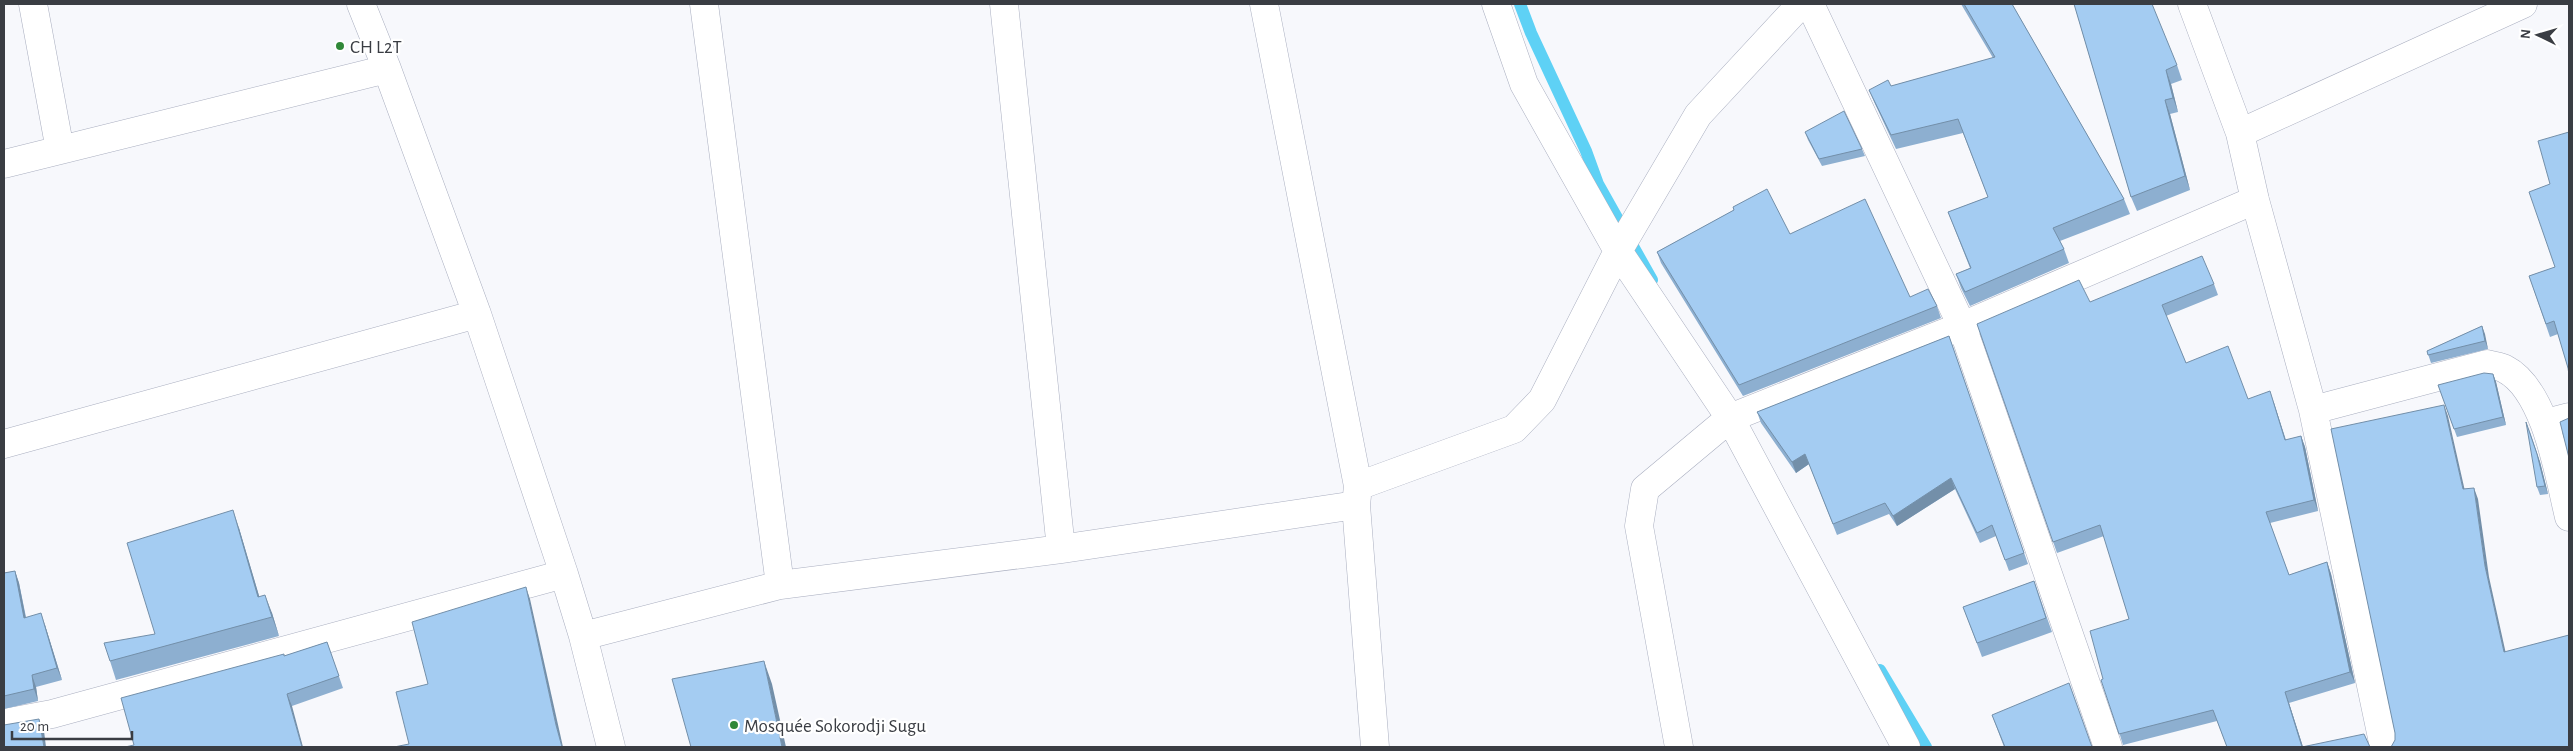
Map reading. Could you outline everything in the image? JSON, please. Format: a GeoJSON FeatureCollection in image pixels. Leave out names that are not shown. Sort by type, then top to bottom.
{"type":"FeatureCollection","features":[{"type":"Feature","properties":{"kind":"street"},"geometry":{"type":"LineString","coordinates":[[33,4],[60,150]]}},
{"type":"Feature","properties":{"kind":"street"},"geometry":{"type":"LineString","coordinates":[[361,4],[387,69],[477,314],[564,574],[583,636],[610,747]]}},
{"type":"Feature","properties":{"kind":"street"},"geometry":{"type":"LineString","coordinates":[[704,4],[780,585]]}},
{"type":"Feature","properties":{"kind":"street"},"geometry":{"type":"LineString","coordinates":[[1004,4],[1061,549]]}},
{"type":"Feature","properties":{"kind":"street"},"geometry":{"type":"LineString","coordinates":[[1264,4],[1357,496],[1375,747]]}},
{"type":"Feature","properties":{"kind":"street"},"geometry":{"type":"LineString","coordinates":[[1496,4],[1524,84],[1618,251],[1730,418],[1906,747]]}},
{"type":"Feature","properties":{"kind":"street"},"geometry":{"type":"LineString","coordinates":[[583,636],[780,585],[1061,549],[1357,496],[1514,429],[1542,400],[1618,251],[1698,115],[1801,4]]}},
{"type":"Feature","properties":{"kind":"street"},"geometry":{"type":"LineString","coordinates":[[1810,4],[1962,326],[2108,747]]}},
{"type":"Feature","properties":{"kind":"street"},"geometry":{"type":"LineString","coordinates":[[2192,4],[2240,133],[2255,200],[2313,410],[2384,747]]}},
{"type":"Feature","properties":{"kind":"street"},"geometry":{"type":"LineString","coordinates":[[2240,133],[2523,4]]}},
{"type":"Feature","properties":{"kind":"street"},"geometry":{"type":"LineString","coordinates":[[4,164],[387,69]]}},
{"type":"Feature","properties":{"kind":"street"},"geometry":{"type":"LineString","coordinates":[[1679,747],[1639,526],[1645,489],[1730,418],[1962,326],[2255,200]]}},
{"type":"Feature","properties":{"kind":"street"},"geometry":{"type":"LineString","coordinates":[[4,444],[477,314]]}},
{"type":"Feature","properties":{"kind":"street"},"geometry":{"type":"LineString","coordinates":[[2313,410],[2487,364],[2504,368],[2520,379],[2558,420],[2569,517]]}},
{"type":"Feature","properties":{"kind":"street"},"geometry":{"type":"LineString","coordinates":[[4,723],[71,709],[564,574]]}},
{"type":"Feature","properties":{"kind":"building"},"geometry":{"type":"Polygon","coordinates":[[[1964,4],[2012,4],[2124,199],[2053,228],[2064,249],[1965,292],[1956,274],[1971,268],[1948,212],[1988,197],[1958,119],[1891,135],[1869,90],[1888,80],[1891,86],[1995,57],[1964,4]]]}},
{"type":"Feature","properties":{"kind":"building"},"geometry":{"type":"Polygon","coordinates":[[[2074,4],[2152,4],[2177,65],[2166,70],[2173,98],[2165,100],[2185,176],[2131,197],[2074,4]]]}},
{"type":"Feature","properties":{"kind":"building"},"geometry":{"type":"Polygon","coordinates":[[[1844,111],[1862,149],[1819,159],[1805,132],[1844,111]]]}},
{"type":"Feature","properties":{"kind":"building"},"geometry":{"type":"Polygon","coordinates":[[[2569,132],[2569,375],[2554,321],[2546,324],[2529,276],[2555,267],[2529,192],[2550,184],[2538,141],[2569,132]]]}},
{"type":"Feature","properties":{"kind":"building"},"geometry":{"type":"Polygon","coordinates":[[[1767,189],[1790,234],[1865,199],[1910,297],[1928,289],[1937,306],[1739,385],[1657,252],[1734,210],[1733,207],[1767,189]]]}},
{"type":"Feature","properties":{"kind":"building"},"geometry":{"type":"Polygon","coordinates":[[[2202,256],[2214,284],[2162,305],[2186,363],[2228,346],[2248,399],[2270,391],[2285,440],[2301,436],[2314,500],[2266,512],[2289,575],[2327,562],[2350,672],[2285,692],[2302,747],[2227,747],[2213,710],[2119,734],[2101,680],[2103,679],[2090,631],[2129,619],[2100,525],[2053,542],[1977,324],[2079,280],[2090,302],[2202,256]]]}},
{"type":"Feature","properties":{"kind":"building"},"geometry":{"type":"Polygon","coordinates":[[[2482,326],[2485,341],[2428,355],[2427,351],[2482,326]]]}},
{"type":"Feature","properties":{"kind":"building"},"geometry":{"type":"Polygon","coordinates":[[[1949,336],[2024,553],[2005,560],[1992,525],[1977,533],[1951,478],[1893,516],[1885,503],[1833,524],[1805,454],[1792,462],[1757,412],[1949,336]]]}},
{"type":"Feature","properties":{"kind":"building"},"geometry":{"type":"Polygon","coordinates":[[[2484,373],[2493,374],[2503,417],[2454,429],[2438,385],[2484,373]]]}},
{"type":"Feature","properties":{"kind":"building"},"geometry":{"type":"Polygon","coordinates":[[[2444,405],[2463,489],[2474,488],[2485,566],[2504,652],[2569,635],[2569,747],[2391,747],[2395,740],[2395,733],[2331,429],[2444,405]]]}},
{"type":"Feature","properties":{"kind":"building"},"geometry":{"type":"Polygon","coordinates":[[[2569,418],[2569,458],[2560,422],[2569,418]]]}},
{"type":"Feature","properties":{"kind":"building"},"geometry":{"type":"Polygon","coordinates":[[[2526,422],[2537,454],[2545,486],[2537,487],[2526,422]]]}},
{"type":"Feature","properties":{"kind":"building"},"geometry":{"type":"Polygon","coordinates":[[[233,510],[258,597],[265,595],[272,617],[110,661],[104,643],[155,634],[127,543],[233,510]]]}},
{"type":"Feature","properties":{"kind":"building"},"geometry":{"type":"Polygon","coordinates":[[[15,571],[24,618],[41,613],[57,668],[32,675],[34,689],[4,696],[4,573],[15,571]]]}},
{"type":"Feature","properties":{"kind":"building"},"geometry":{"type":"Polygon","coordinates":[[[2034,581],[2046,618],[1977,643],[1963,607],[2034,581]]]}},
{"type":"Feature","properties":{"kind":"building"},"geometry":{"type":"Polygon","coordinates":[[[526,587],[562,747],[394,747],[409,744],[396,692],[428,684],[412,622],[526,587]]]}},
{"type":"Feature","properties":{"kind":"building"},"geometry":{"type":"Polygon","coordinates":[[[327,642],[339,676],[287,694],[302,747],[125,747],[134,745],[121,698],[284,654],[284,656],[327,642]]]}},
{"type":"Feature","properties":{"kind":"building","name":"Mosquée Sokorodji Sugu"},"geometry":{"type":"Polygon","coordinates":[[[764,661],[782,747],[691,747],[672,679],[764,661]]]}},
{"type":"Feature","properties":{"kind":"building"},"geometry":{"type":"Polygon","coordinates":[[[2069,683],[2092,747],[2005,747],[1992,715],[2069,683]]]}},
{"type":"Feature","properties":{"kind":"building"},"geometry":{"type":"Polygon","coordinates":[[[39,719],[44,747],[4,747],[4,725],[39,719]]]}},
{"type":"Feature","properties":{"kind":"building"},"geometry":{"type":"Polygon","coordinates":[[[2364,734],[2370,747],[2302,747],[2364,734]]]}},
{"type":"Feature","properties":{"kind":"waterway"},"geometry":{"type":"LineString","coordinates":[[1520,4],[1531,33],[1586,151],[1598,184],[1652,280]]}},
{"type":"Feature","properties":{"kind":"waterway"},"geometry":{"type":"LineString","coordinates":[[1880,670],[1926,747]]}},
{"type":"Feature","properties":{"kind":"place","name":"CH L2T"},"geometry":{"type":"Point","coordinates":[340,46]}},
{"type":"Feature","properties":{"kind":"place","name":"Mosquée Sokorodji Sugu"},"geometry":{"type":"Point","coordinates":[734,725]}}]}
